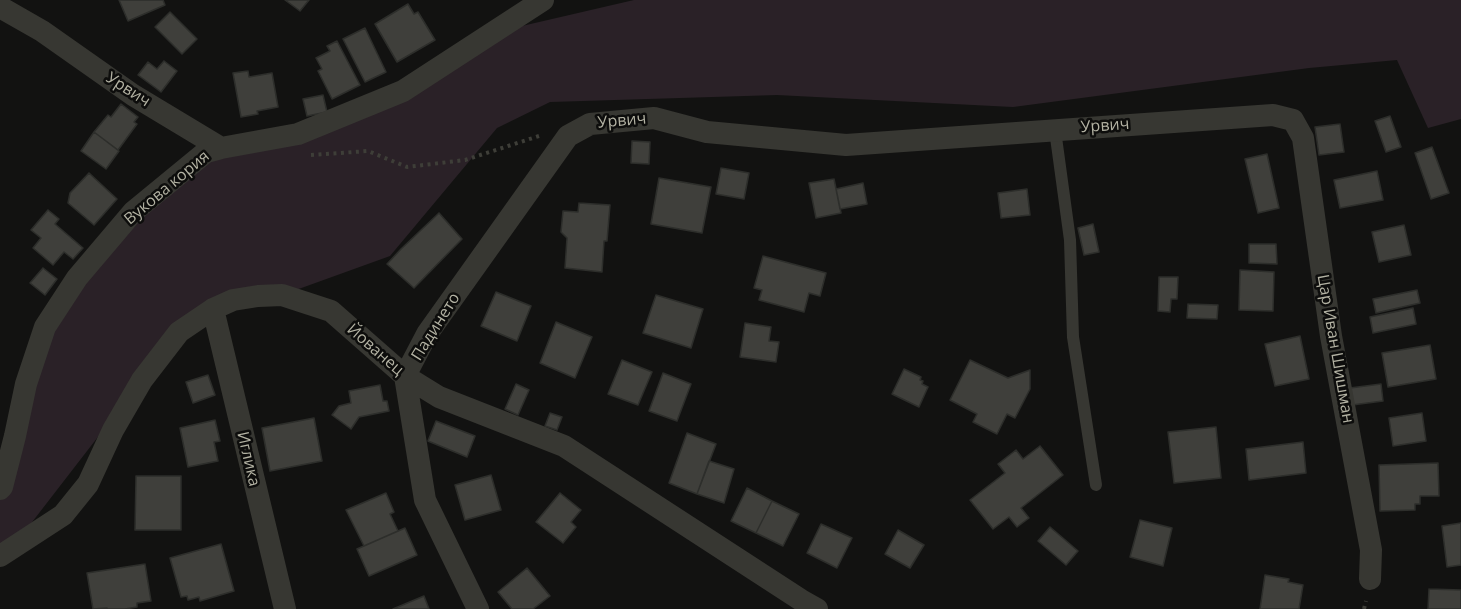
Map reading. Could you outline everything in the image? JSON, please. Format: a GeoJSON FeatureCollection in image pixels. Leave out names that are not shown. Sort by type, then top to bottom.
{"type":"FeatureCollection","features":[{"type":"Feature","properties":{"kind":"street","name":"Вукова кория"},"geometry":{"type":"LineString","coordinates":[[0,489],[15,436],[26,384],[45,327],[77,278],[133,212],[206,152],[221,147],[298,134],[403,91],[543,0]]}},
{"type":"Feature","properties":{"kind":"street","name":"Урвич"},"geometry":{"type":"LineString","coordinates":[[0,7],[42,31],[133,95],[221,147]]}},
{"type":"Feature","properties":{"kind":"street","name":"Урвич"},"geometry":{"type":"LineString","coordinates":[[568,136],[590,124],[654,118],[707,132],[846,146],[1273,115],[1293,120]]}},
{"type":"Feature","properties":{"kind":"street","name":"Цар Иван Шишман"},"geometry":{"type":"LineString","coordinates":[[1293,120],[1303,138],[1331,336],[1371,550],[1370,579]]}},
{"type":"Feature","properties":{"kind":"street","name":"Падинето"},"geometry":{"type":"LineString","coordinates":[[478,609],[424,500],[405,376],[427,334],[568,136]]}},
{"type":"Feature","properties":{"kind":"street","name":"Йованец"},"geometry":{"type":"LineString","coordinates":[[0,556],[63,515],[88,484],[113,430],[142,380],[179,332],[213,309],[233,300],[282,295],[331,311],[405,376],[439,397],[564,446],[817,609]]}},
{"type":"Feature","properties":{"kind":"street","name":"Иглика"},"geometry":{"type":"LineString","coordinates":[[213,309],[285,609]]}},
{"type":"Feature","properties":{"kind":"lane"},"geometry":{"type":"LineString","coordinates":[[1055,130],[1070,240],[1073,337],[1095,485]]}},
{"type":"Feature","properties":{"kind":"path"},"geometry":{"type":"LineString","coordinates":[[304,155],[368,151],[407,167],[465,160],[539,135],[568,136]]}},
{"type":"Feature","properties":{"kind":"shaded area"},"geometry":{"type":"Polygon","coordinates":[[[634,0],[1461,0],[1461,119],[1428,128],[1397,60],[1309,68],[1013,107],[777,95],[550,102],[497,128],[390,256],[282,295],[258,296],[179,332],[19,539],[0,551],[0,497],[51,328],[81,282],[206,152],[303,136],[522,26],[634,0]]]}},
{"type":"Feature","properties":{"kind":"building"},"geometry":{"type":"Polygon","coordinates":[[[119,0],[163,0],[165,5],[128,21],[119,0]]]}},
{"type":"Feature","properties":{"kind":"building"},"geometry":{"type":"Polygon","coordinates":[[[285,0],[309,0],[300,11],[285,0]]]}},
{"type":"Feature","properties":{"kind":"building"},"geometry":{"type":"Polygon","coordinates":[[[408,4],[414,14],[418,12],[435,40],[397,62],[375,24],[408,4]]]}},
{"type":"Feature","properties":{"kind":"building"},"geometry":{"type":"Polygon","coordinates":[[[170,12],[197,39],[182,54],[155,27],[170,12]]]}},
{"type":"Feature","properties":{"kind":"building"},"geometry":{"type":"Polygon","coordinates":[[[365,28],[386,72],[365,82],[343,39],[365,28]]]}},
{"type":"Feature","properties":{"kind":"building"},"geometry":{"type":"Polygon","coordinates":[[[337,41],[360,85],[332,99],[318,71],[322,69],[316,58],[330,51],[327,46],[337,41]]]}},
{"type":"Feature","properties":{"kind":"building"},"geometry":{"type":"Polygon","coordinates":[[[164,61],[177,71],[161,92],[138,75],[148,62],[157,69],[164,61]]]}},
{"type":"Feature","properties":{"kind":"building"},"geometry":{"type":"Polygon","coordinates":[[[248,71],[249,77],[272,73],[278,107],[241,117],[233,73],[248,71]]]}},
{"type":"Feature","properties":{"kind":"building"},"geometry":{"type":"Polygon","coordinates":[[[323,95],[327,112],[307,116],[303,99],[323,95]]]}},
{"type":"Feature","properties":{"kind":"building"},"geometry":{"type":"Polygon","coordinates":[[[121,104],[138,117],[134,122],[137,124],[118,150],[94,132],[108,115],[111,117],[121,104]]]}},
{"type":"Feature","properties":{"kind":"building"},"geometry":{"type":"Polygon","coordinates":[[[1390,116],[1401,147],[1386,152],[1375,121],[1390,116]]]}},
{"type":"Feature","properties":{"kind":"building"},"geometry":{"type":"Polygon","coordinates":[[[1340,124],[1344,152],[1319,155],[1315,127],[1340,124]]]}},
{"type":"Feature","properties":{"kind":"building"},"geometry":{"type":"Polygon","coordinates":[[[94,132],[119,151],[106,169],[81,151],[94,132]]]}},
{"type":"Feature","properties":{"kind":"building"},"geometry":{"type":"Polygon","coordinates":[[[632,141],[650,142],[649,164],[631,163],[632,141]]]}},
{"type":"Feature","properties":{"kind":"building"},"geometry":{"type":"Polygon","coordinates":[[[1432,147],[1449,193],[1431,199],[1415,153],[1432,147]]]}},
{"type":"Feature","properties":{"kind":"building"},"geometry":{"type":"Polygon","coordinates":[[[1267,154],[1279,208],[1258,213],[1245,159],[1267,154]]]}},
{"type":"Feature","properties":{"kind":"building"},"geometry":{"type":"Polygon","coordinates":[[[721,168],[749,173],[744,199],[716,194],[721,168]]]}},
{"type":"Feature","properties":{"kind":"building"},"geometry":{"type":"Polygon","coordinates":[[[1377,171],[1383,200],[1340,208],[1334,180],[1377,171]]]}},
{"type":"Feature","properties":{"kind":"building"},"geometry":{"type":"Polygon","coordinates":[[[89,173],[117,199],[94,225],[68,203],[70,193],[89,173]]]}},
{"type":"Feature","properties":{"kind":"building"},"geometry":{"type":"Polygon","coordinates":[[[659,178],[711,187],[702,233],[651,224],[659,178]]]}},
{"type":"Feature","properties":{"kind":"building"},"geometry":{"type":"Polygon","coordinates":[[[834,179],[841,213],[816,218],[809,183],[834,179]]]}},
{"type":"Feature","properties":{"kind":"building"},"geometry":{"type":"Polygon","coordinates":[[[863,183],[867,204],[840,209],[836,189],[863,183]]]}},
{"type":"Feature","properties":{"kind":"building"},"geometry":{"type":"Polygon","coordinates":[[[1027,189],[1030,215],[1001,218],[998,193],[1027,189]]]}},
{"type":"Feature","properties":{"kind":"building"},"geometry":{"type":"Polygon","coordinates":[[[579,203],[610,205],[602,272],[565,268],[567,238],[561,232],[563,211],[578,212],[579,203]]]}},
{"type":"Feature","properties":{"kind":"building"},"geometry":{"type":"Polygon","coordinates":[[[48,210],[59,219],[55,224],[83,248],[73,259],[64,252],[53,265],[33,248],[41,238],[31,230],[48,210]]]}},
{"type":"Feature","properties":{"kind":"building"},"geometry":{"type":"Polygon","coordinates":[[[439,213],[462,239],[414,288],[387,264],[439,213]]]}},
{"type":"Feature","properties":{"kind":"building"},"geometry":{"type":"Polygon","coordinates":[[[1093,224],[1099,252],[1084,255],[1078,228],[1093,224]]]}},
{"type":"Feature","properties":{"kind":"building"},"geometry":{"type":"Polygon","coordinates":[[[1404,225],[1411,255],[1379,262],[1372,232],[1404,225]]]}},
{"type":"Feature","properties":{"kind":"building"},"geometry":{"type":"Polygon","coordinates":[[[1249,244],[1276,244],[1277,264],[1249,263],[1249,244]]]}},
{"type":"Feature","properties":{"kind":"building"},"geometry":{"type":"Polygon","coordinates":[[[763,256],[826,273],[820,296],[809,293],[804,312],[759,300],[762,290],[754,288],[763,256]]]}},
{"type":"Feature","properties":{"kind":"building"},"geometry":{"type":"Polygon","coordinates":[[[43,268],[57,279],[45,295],[30,283],[43,268]]]}},
{"type":"Feature","properties":{"kind":"building"},"geometry":{"type":"Polygon","coordinates":[[[1240,270],[1274,272],[1273,311],[1239,310],[1240,270]]]}},
{"type":"Feature","properties":{"kind":"building"},"geometry":{"type":"Polygon","coordinates":[[[1159,277],[1178,277],[1177,299],[1171,299],[1170,312],[1158,311],[1159,277]]]}},
{"type":"Feature","properties":{"kind":"building"},"geometry":{"type":"Polygon","coordinates":[[[1417,290],[1420,303],[1376,313],[1373,299],[1417,290]]]}},
{"type":"Feature","properties":{"kind":"building"},"geometry":{"type":"Polygon","coordinates":[[[496,292],[531,306],[517,341],[481,326],[496,292]]]}},
{"type":"Feature","properties":{"kind":"building"},"geometry":{"type":"Polygon","coordinates":[[[656,295],[703,309],[691,348],[643,333],[656,295]]]}},
{"type":"Feature","properties":{"kind":"building"},"geometry":{"type":"Polygon","coordinates":[[[1188,304],[1218,305],[1217,319],[1187,318],[1188,304]]]}},
{"type":"Feature","properties":{"kind":"building"},"geometry":{"type":"Polygon","coordinates":[[[1413,308],[1416,324],[1373,333],[1370,317],[1413,308]]]}},
{"type":"Feature","properties":{"kind":"building"},"geometry":{"type":"Polygon","coordinates":[[[556,322],[592,337],[575,378],[540,363],[556,322]]]}},
{"type":"Feature","properties":{"kind":"building"},"geometry":{"type":"Polygon","coordinates":[[[745,323],[771,327],[769,341],[779,342],[776,362],[740,357],[745,323]]]}},
{"type":"Feature","properties":{"kind":"building"},"geometry":{"type":"Polygon","coordinates":[[[1300,336],[1309,379],[1275,386],[1265,344],[1300,336]]]}},
{"type":"Feature","properties":{"kind":"building"},"geometry":{"type":"Polygon","coordinates":[[[1430,345],[1436,379],[1388,387],[1382,353],[1430,345]]]}},
{"type":"Feature","properties":{"kind":"building"},"geometry":{"type":"Polygon","coordinates":[[[622,360],[652,372],[638,405],[608,394],[622,360]]]}},
{"type":"Feature","properties":{"kind":"building"},"geometry":{"type":"Polygon","coordinates":[[[970,360],[1008,378],[1030,370],[1030,389],[1015,418],[1007,414],[997,434],[973,422],[977,414],[950,400],[970,360]]]}},
{"type":"Feature","properties":{"kind":"building"},"geometry":{"type":"Polygon","coordinates":[[[904,369],[921,377],[922,384],[928,387],[919,407],[892,394],[904,369]]]}},
{"type":"Feature","properties":{"kind":"building"},"geometry":{"type":"Polygon","coordinates":[[[663,373],[691,384],[677,421],[649,411],[663,373]]]}},
{"type":"Feature","properties":{"kind":"building"},"geometry":{"type":"Polygon","coordinates":[[[208,375],[215,395],[193,403],[186,382],[208,375]]]}},
{"type":"Feature","properties":{"kind":"building"},"geometry":{"type":"Polygon","coordinates":[[[516,384],[529,390],[518,415],[505,409],[516,384]]]}},
{"type":"Feature","properties":{"kind":"building"},"geometry":{"type":"Polygon","coordinates":[[[1381,384],[1383,401],[1352,405],[1350,388],[1381,384]]]}},
{"type":"Feature","properties":{"kind":"building"},"geometry":{"type":"Polygon","coordinates":[[[380,385],[383,401],[387,401],[389,411],[359,417],[351,429],[332,415],[339,406],[351,403],[349,391],[380,385]]]}},
{"type":"Feature","properties":{"kind":"building"},"geometry":{"type":"Polygon","coordinates":[[[550,413],[562,417],[557,430],[545,426],[550,413]]]}},
{"type":"Feature","properties":{"kind":"building"},"geometry":{"type":"Polygon","coordinates":[[[1422,413],[1426,441],[1393,446],[1389,418],[1422,413]]]}},
{"type":"Feature","properties":{"kind":"building"},"geometry":{"type":"Polygon","coordinates":[[[314,418],[322,461],[270,471],[262,428],[314,418]]]}},
{"type":"Feature","properties":{"kind":"building"},"geometry":{"type":"Polygon","coordinates":[[[215,420],[220,441],[214,442],[218,461],[188,467],[180,428],[215,420]]]}},
{"type":"Feature","properties":{"kind":"building"},"geometry":{"type":"Polygon","coordinates":[[[436,421],[475,436],[467,457],[428,441],[436,421]]]}},
{"type":"Feature","properties":{"kind":"building"},"geometry":{"type":"Polygon","coordinates":[[[1216,427],[1221,478],[1174,483],[1168,432],[1216,427]]]}},
{"type":"Feature","properties":{"kind":"building"},"geometry":{"type":"Polygon","coordinates":[[[687,433],[716,444],[697,494],[669,483],[687,433]]]}},
{"type":"Feature","properties":{"kind":"building"},"geometry":{"type":"Polygon","coordinates":[[[1303,442],[1306,473],[1249,480],[1246,449],[1303,442]]]}},
{"type":"Feature","properties":{"kind":"building"},"geometry":{"type":"Polygon","coordinates":[[[1040,446],[1063,475],[1021,508],[1029,518],[1017,527],[1009,517],[993,529],[970,500],[1005,473],[998,464],[1016,450],[1023,459],[1040,446]]]}},
{"type":"Feature","properties":{"kind":"building"},"geometry":{"type":"Polygon","coordinates":[[[709,461],[734,469],[724,503],[697,494],[709,461]]]}},
{"type":"Feature","properties":{"kind":"building"},"geometry":{"type":"Polygon","coordinates":[[[1438,463],[1439,496],[1420,496],[1420,504],[1415,504],[1415,510],[1380,511],[1379,465],[1438,463]]]}},
{"type":"Feature","properties":{"kind":"building"},"geometry":{"type":"Polygon","coordinates":[[[491,475],[501,510],[465,520],[455,485],[491,475]]]}},
{"type":"Feature","properties":{"kind":"building"},"geometry":{"type":"Polygon","coordinates":[[[136,476],[181,476],[181,530],[135,530],[136,476]]]}},
{"type":"Feature","properties":{"kind":"building"},"geometry":{"type":"Polygon","coordinates":[[[747,488],[772,501],[756,533],[731,521],[747,488]]]}},
{"type":"Feature","properties":{"kind":"building"},"geometry":{"type":"Polygon","coordinates":[[[386,493],[394,512],[390,514],[398,531],[364,546],[346,510],[386,493]]]}},
{"type":"Feature","properties":{"kind":"building"},"geometry":{"type":"Polygon","coordinates":[[[560,493],[581,510],[571,522],[576,527],[563,543],[536,522],[560,493]]]}},
{"type":"Feature","properties":{"kind":"building"},"geometry":{"type":"Polygon","coordinates":[[[772,501],[799,514],[783,546],[756,533],[772,501]]]}},
{"type":"Feature","properties":{"kind":"building"},"geometry":{"type":"Polygon","coordinates":[[[1140,520],[1172,528],[1163,566],[1130,557],[1140,520]]]}},
{"type":"Feature","properties":{"kind":"building"},"geometry":{"type":"Polygon","coordinates":[[[1461,523],[1461,565],[1447,567],[1442,526],[1461,523]]]}},
{"type":"Feature","properties":{"kind":"building"},"geometry":{"type":"Polygon","coordinates":[[[821,524],[852,538],[837,568],[807,553],[821,524]]]}},
{"type":"Feature","properties":{"kind":"building"},"geometry":{"type":"Polygon","coordinates":[[[1050,527],[1078,551],[1066,565],[1038,541],[1050,527]]]}},
{"type":"Feature","properties":{"kind":"building"},"geometry":{"type":"Polygon","coordinates":[[[405,528],[417,555],[369,576],[357,549],[405,528]]]}},
{"type":"Feature","properties":{"kind":"building"},"geometry":{"type":"Polygon","coordinates":[[[898,530],[924,545],[910,568],[885,554],[898,530]]]}},
{"type":"Feature","properties":{"kind":"building"},"geometry":{"type":"Polygon","coordinates":[[[221,544],[234,591],[200,601],[199,597],[188,600],[187,596],[181,597],[170,558],[221,544]]]}},
{"type":"Feature","properties":{"kind":"building"},"geometry":{"type":"Polygon","coordinates":[[[145,564],[151,601],[137,603],[137,607],[125,609],[93,609],[87,573],[145,564]]]}},
{"type":"Feature","properties":{"kind":"building"},"geometry":{"type":"Polygon","coordinates":[[[527,568],[550,596],[533,609],[512,609],[498,592],[527,568]]]}},
{"type":"Feature","properties":{"kind":"building"},"geometry":{"type":"Polygon","coordinates":[[[1265,575],[1289,579],[1288,582],[1303,585],[1299,609],[1260,609],[1265,575]]]}},
{"type":"Feature","properties":{"kind":"building"},"geometry":{"type":"Polygon","coordinates":[[[1429,589],[1461,590],[1461,609],[1428,609],[1429,589]]]}},
{"type":"Feature","properties":{"kind":"building"},"geometry":{"type":"Polygon","coordinates":[[[424,596],[429,609],[393,609],[424,596]]]}}]}
